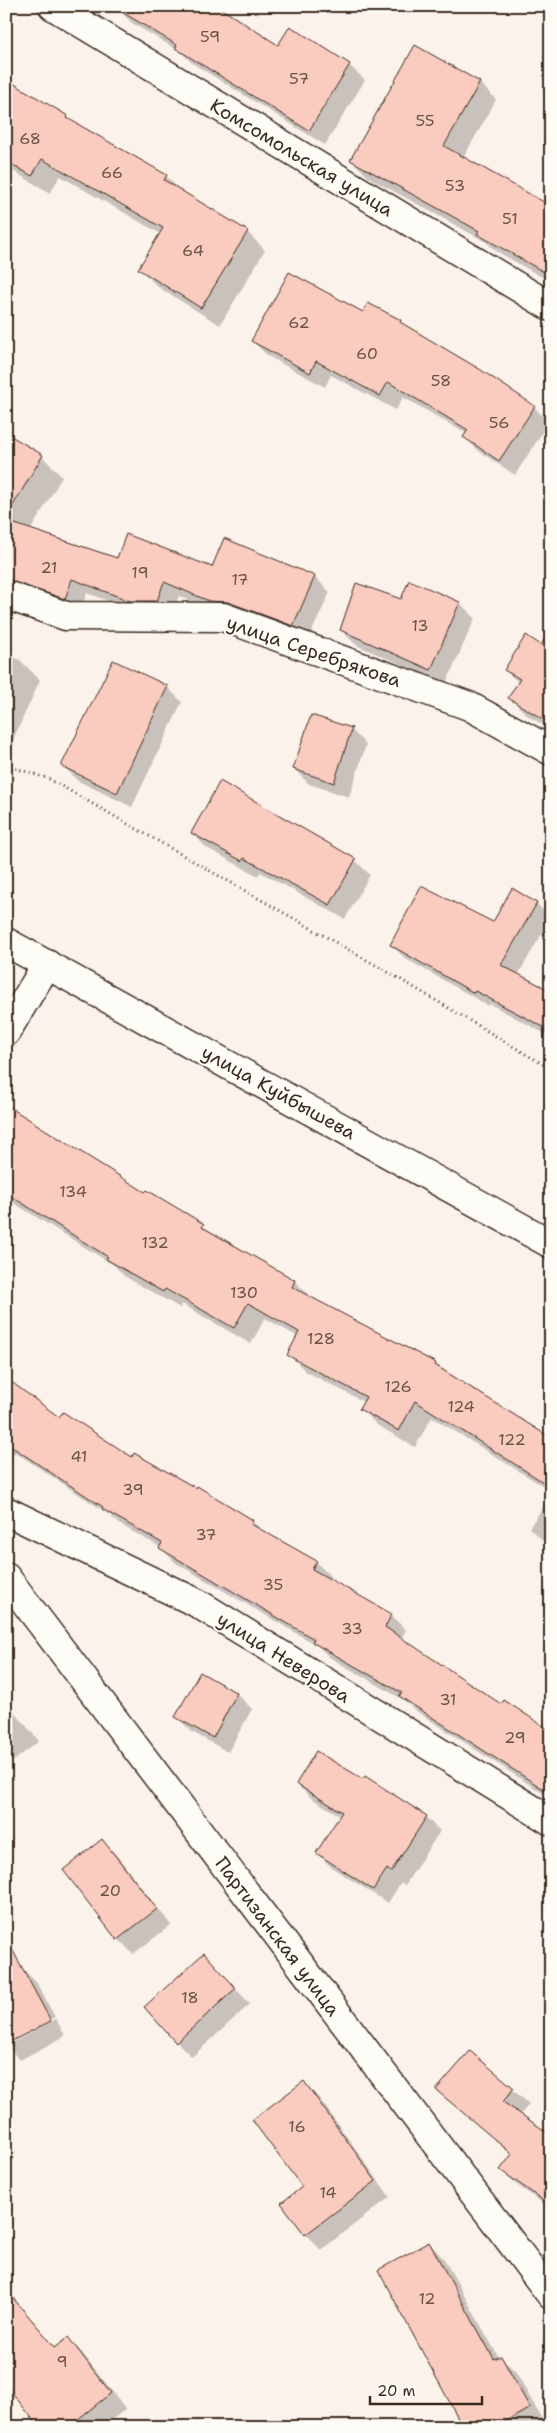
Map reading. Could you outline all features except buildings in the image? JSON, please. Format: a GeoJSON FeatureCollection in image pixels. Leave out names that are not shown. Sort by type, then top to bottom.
{"type":"FeatureCollection","features":[{"type":"Feature","properties":{"kind":"street","name":"Комсомольская улица"},"geometry":{"type":"LineString","coordinates":[[54,6],[551,307]]}},
{"type":"Feature","properties":{"kind":"street","name":"улица Серебрякова"},"geometry":{"type":"LineString","coordinates":[[6,595],[66,616],[223,617],[469,706],[551,751]]}},
{"type":"Feature","properties":{"kind":"street","name":"улица Куйбышева"},"geometry":{"type":"LineString","coordinates":[[6,942],[551,1244]]}},
{"type":"Feature","properties":{"kind":"street"},"geometry":{"type":"LineString","coordinates":[[6,1032],[47,964]]}},
{"type":"Feature","properties":{"kind":"street","name":"улица Неверова"},"geometry":{"type":"LineString","coordinates":[[6,1511],[197,1603],[551,1822]]}},
{"type":"Feature","properties":{"kind":"street","name":"Партизанская улица"},"geometry":{"type":"LineString","coordinates":[[6,1577],[551,2295]]}},
{"type":"Feature","properties":{"kind":"path"},"geometry":{"type":"LineString","coordinates":[[6,765],[49,779],[393,975],[551,1069]]}}]}
